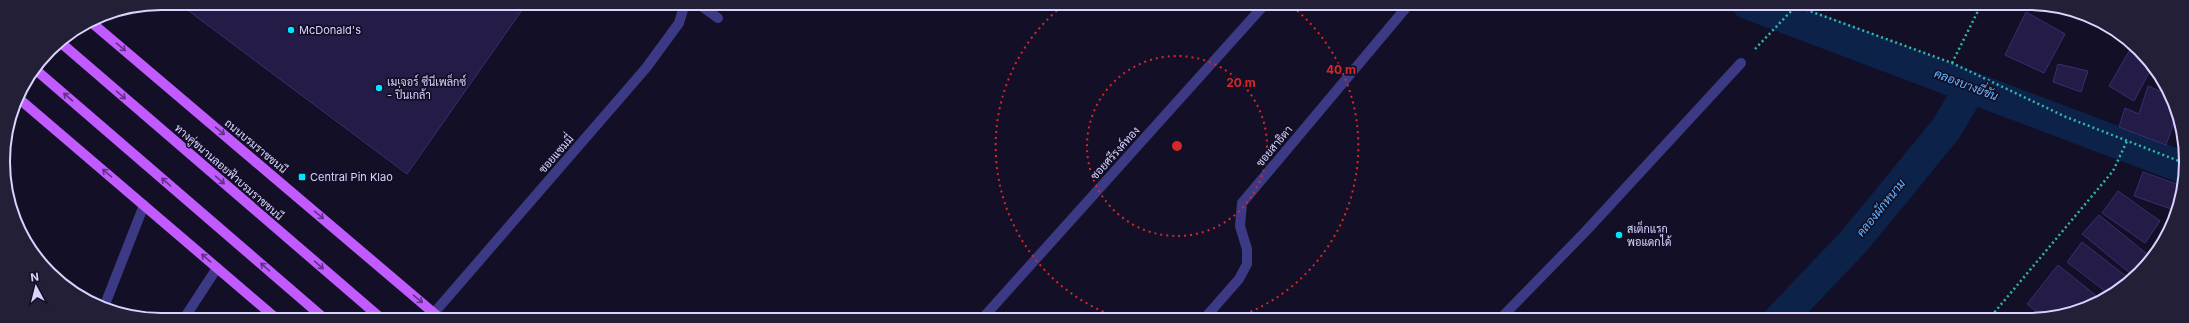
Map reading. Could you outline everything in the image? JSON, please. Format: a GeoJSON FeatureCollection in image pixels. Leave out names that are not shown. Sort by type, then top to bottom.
{"type":"FeatureCollection","features":[{"type":"Feature","properties":{"kind":"main road","name":"ถนนบรมราชชนนี"},"geometry":{"type":"LineString","coordinates":[[95,26],[434,313]]}},
{"type":"Feature","properties":{"kind":"main road","name":"ทางคู่ขนานลอยฟ้าบรมราชชนนี"},"geometry":{"type":"LineString","coordinates":[[64,46],[375,313]]}},
{"type":"Feature","properties":{"kind":"main road"},"geometry":{"type":"LineString","coordinates":[[39,72],[318,313]]}},
{"type":"Feature","properties":{"kind":"main road"},"geometry":{"type":"LineString","coordinates":[[23,102],[270,313]]}},
{"type":"Feature","properties":{"kind":"street","name":"ซอยแซมมี่"},"geometry":{"type":"LineString","coordinates":[[441,313],[646,68],[679,23],[683,10]]}},
{"type":"Feature","properties":{"kind":"street"},"geometry":{"type":"LineString","coordinates":[[707,10],[718,18]]}},
{"type":"Feature","properties":{"kind":"street","name":"ซอยศรีรงค์ทอง"},"geometry":{"type":"LineString","coordinates":[[987,313],[1260,10]]}},
{"type":"Feature","properties":{"kind":"street","name":"ซอยสาธิตา"},"geometry":{"type":"LineString","coordinates":[[1209,313],[1239,280],[1247,264],[1247,249],[1240,226],[1242,203],[1404,10]]}},
{"type":"Feature","properties":{"kind":"street"},"geometry":{"type":"LineString","coordinates":[[1506,313],[1585,232],[1741,63]]}},
{"type":"Feature","properties":{"kind":"street"},"geometry":{"type":"LineString","coordinates":[[106,302],[144,205]]}},
{"type":"Feature","properties":{"kind":"street"},"geometry":{"type":"LineString","coordinates":[[188,313],[217,268]]}},
{"type":"Feature","properties":{"kind":"path"},"geometry":{"type":"LineString","coordinates":[[1741,63],[1792,10]]}},
{"type":"Feature","properties":{"kind":"path"},"geometry":{"type":"LineString","coordinates":[[1807,10],[1952,63],[2066,117],[2179,161]]}},
{"type":"Feature","properties":{"kind":"path"},"geometry":{"type":"LineString","coordinates":[[1952,63],[1978,10]]}},
{"type":"Feature","properties":{"kind":"path"},"geometry":{"type":"LineString","coordinates":[[1994,313],[2113,171],[2127,141]]}},
{"type":"Feature","properties":{"kind":"building","name":"เมเจอร์ ซีนีเพล็กซ์ - ปิ่นเกล้า"},"geometry":{"type":"Polygon","coordinates":[[[187,10],[522,10],[407,174],[187,10]]]}},
{"type":"Feature","properties":{"kind":"building"},"geometry":{"type":"Polygon","coordinates":[[[2026,12],[2065,34],[2044,73],[2005,55],[2026,12]]]}},
{"type":"Feature","properties":{"kind":"building"},"geometry":{"type":"Polygon","coordinates":[[[2130,50],[2150,72],[2134,101],[2109,86],[2130,50]]]}},
{"type":"Feature","properties":{"kind":"building"},"geometry":{"type":"Polygon","coordinates":[[[2058,64],[2088,71],[2081,92],[2053,82],[2058,64]]]}},
{"type":"Feature","properties":{"kind":"building"},"geometry":{"type":"Polygon","coordinates":[[[2148,86],[2162,92],[2174,122],[2166,145],[2119,127],[2125,108],[2139,114],[2148,86]]]}},
{"type":"Feature","properties":{"kind":"building"},"geometry":{"type":"Polygon","coordinates":[[[2143,172],[2177,184],[2171,209],[2134,196],[2143,172]]]}},
{"type":"Feature","properties":{"kind":"building"},"geometry":{"type":"Polygon","coordinates":[[[2118,191],[2160,221],[2145,243],[2102,213],[2118,191]]]}},
{"type":"Feature","properties":{"kind":"building"},"geometry":{"type":"Polygon","coordinates":[[[2099,215],[2147,254],[2135,269],[2130,273],[2082,234],[2099,215]]]}},
{"type":"Feature","properties":{"kind":"building"},"geometry":{"type":"Polygon","coordinates":[[[2082,242],[2126,276],[2105,291],[2067,262],[2082,242]]]}},
{"type":"Feature","properties":{"kind":"building"},"geometry":{"type":"Polygon","coordinates":[[[2058,265],[2097,296],[2067,308],[2047,312],[2038,313],[2027,304],[2058,265]]]}},
{"type":"Feature","properties":{"kind":"waterway","name":"คลองบางยี่ขัน"},"geometry":{"type":"LineString","coordinates":[[1766,10],[2179,166]]}},
{"type":"Feature","properties":{"kind":"waterway","name":"คลองผักหนาม"},"geometry":{"type":"LineString","coordinates":[[1786,313],[1855,240],[1946,129],[1971,87]]}},
{"type":"Feature","properties":{"kind":"place","name":"McDonald's"},"geometry":{"type":"Point","coordinates":[291,30]}},
{"type":"Feature","properties":{"kind":"place","name":"เมเจอร์ ซีนีเพล็กซ์ - ปิ่นเกล้า"},"geometry":{"type":"Point","coordinates":[379,88]}},
{"type":"Feature","properties":{"kind":"place","name":"Central Pin Klao"},"geometry":{"type":"Point","coordinates":[302,177]}},
{"type":"Feature","properties":{"kind":"place","name":"สเต็กแรก พอแดกได้"},"geometry":{"type":"Point","coordinates":[1619,235]}}]}
